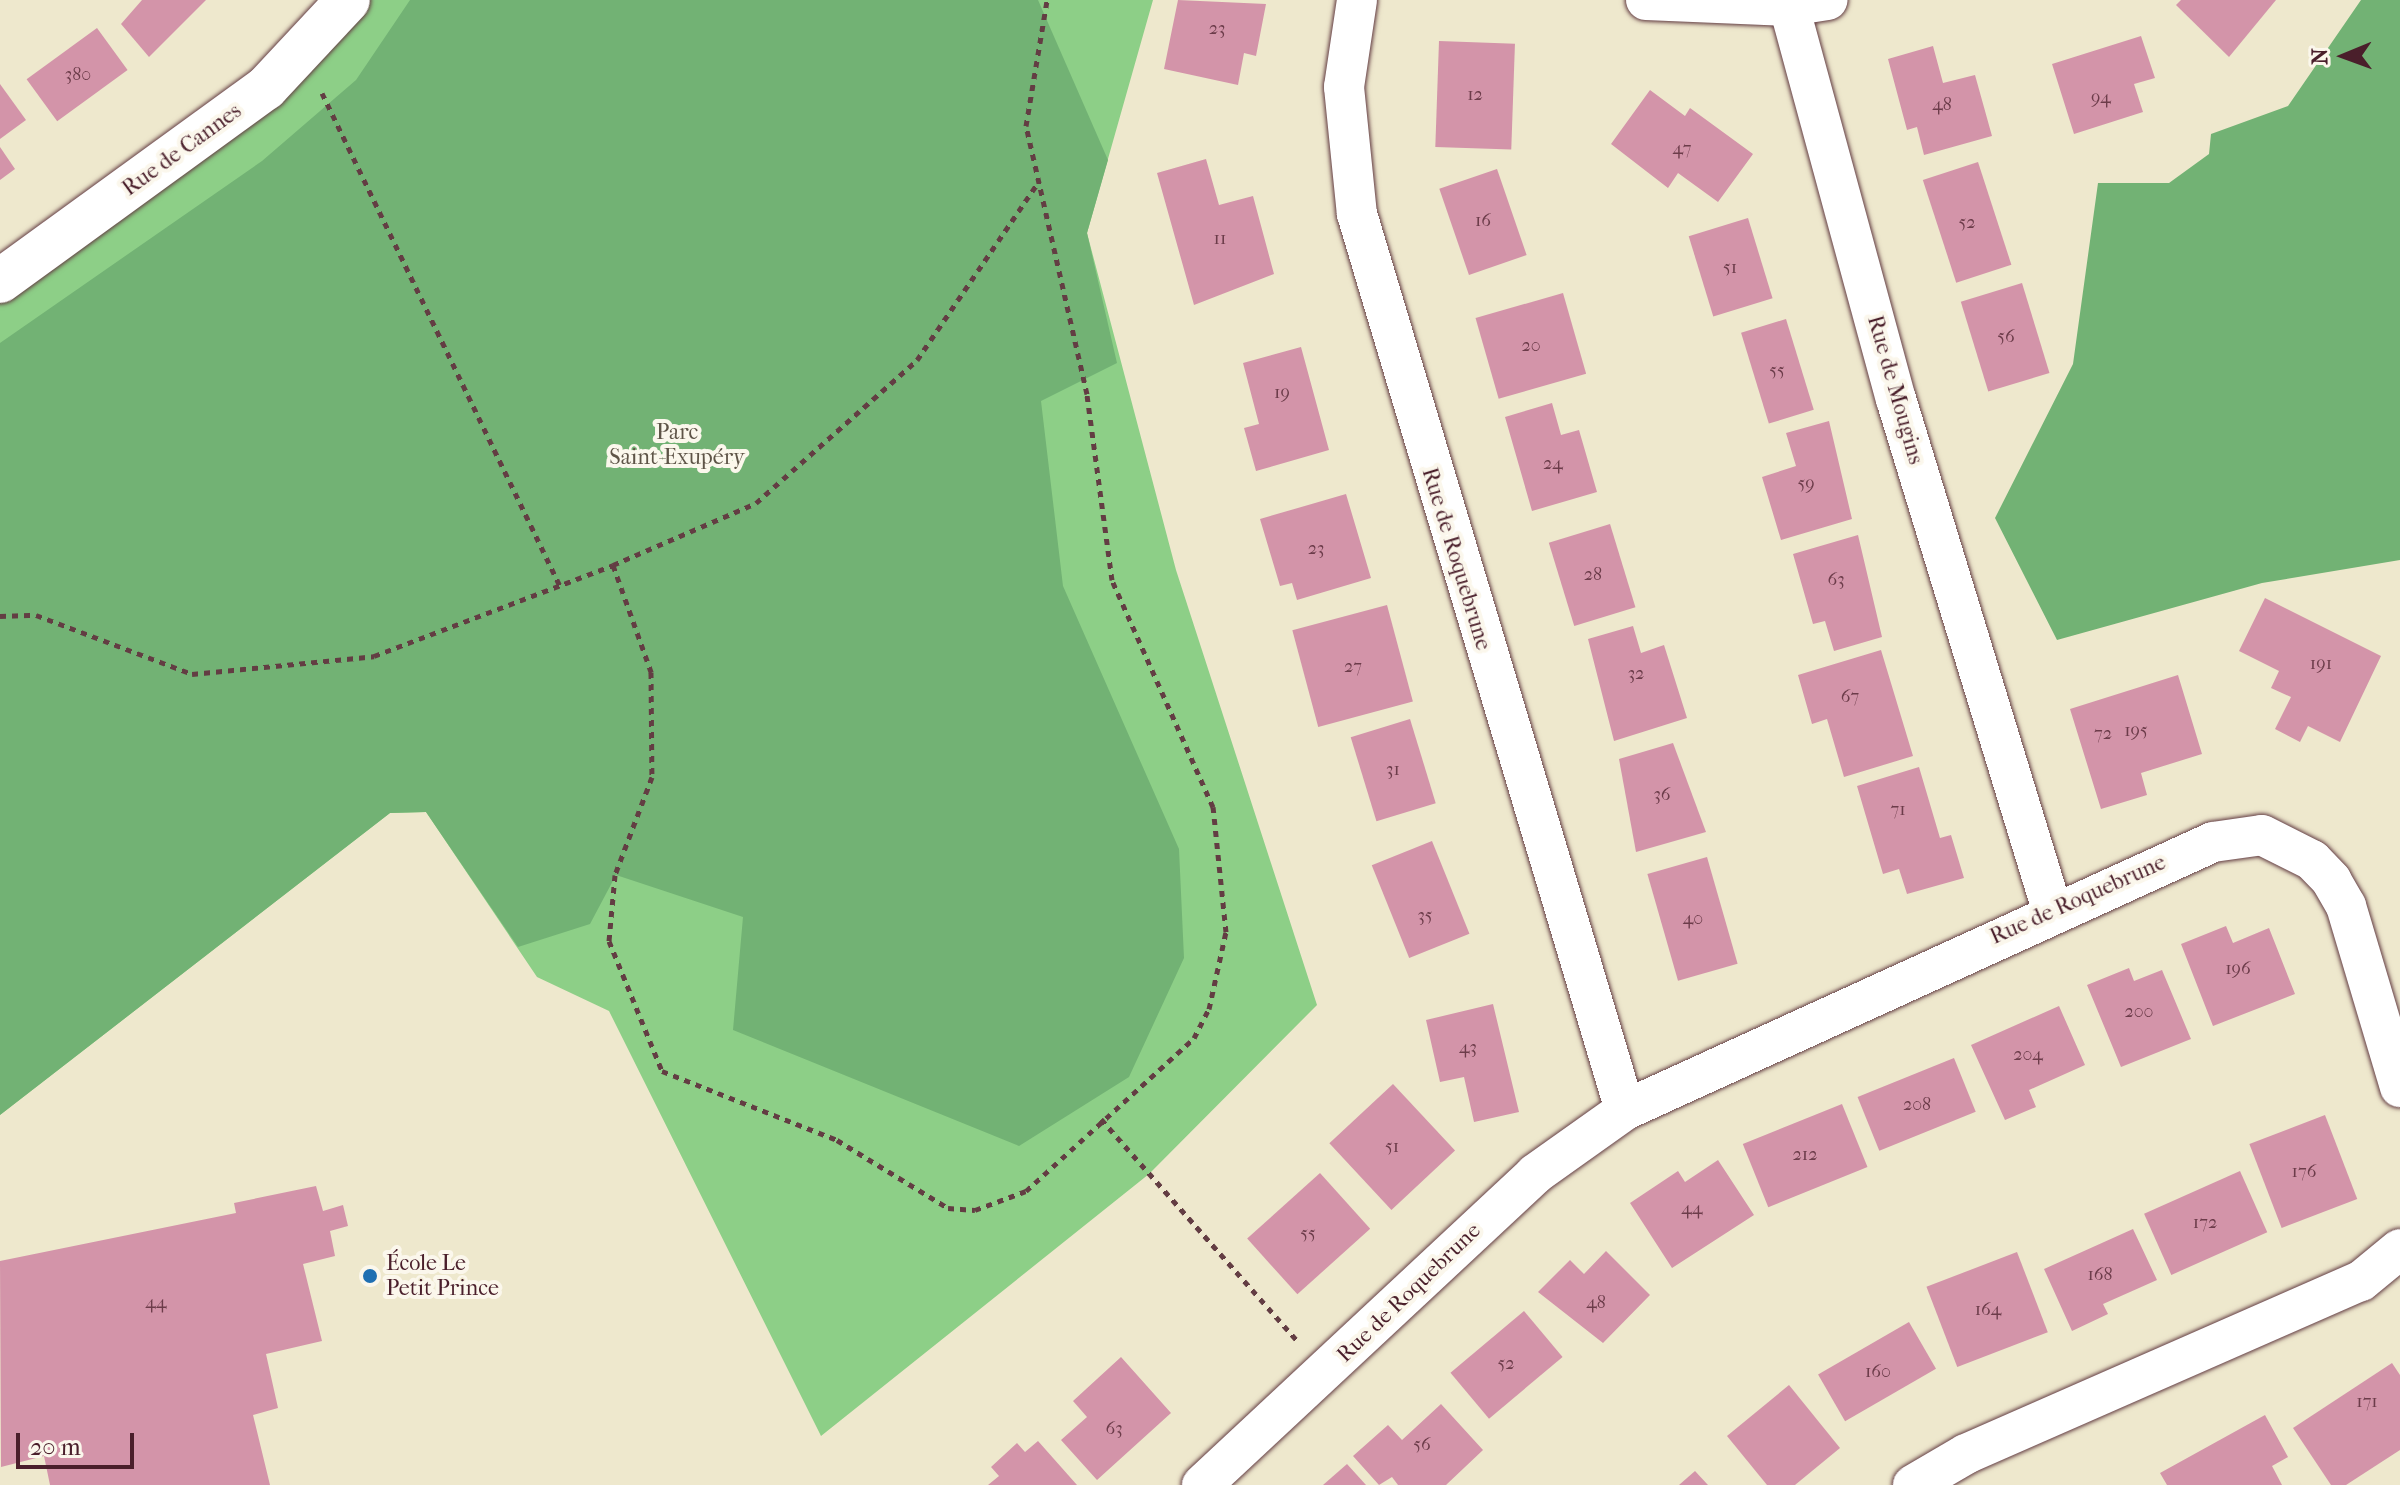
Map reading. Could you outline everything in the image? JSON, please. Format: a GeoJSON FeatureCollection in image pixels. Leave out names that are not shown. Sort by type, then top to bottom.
{"type":"FeatureCollection","features":[{"type":"Feature","properties":{"kind":"street","name":"Rue de Cannes"},"geometry":{"type":"LineString","coordinates":[[0,281],[266,88],[348,0]]}},
{"type":"Feature","properties":{"kind":"street","name":"Rue de Roquebrune"},"geometry":{"type":"LineString","coordinates":[[1357,0],[1344,87],[1357,214],[1625,1110]]}},
{"type":"Feature","properties":{"kind":"street","name":"Rue de Mougins"},"geometry":{"type":"LineString","coordinates":[[1646,0],[1808,3],[1896,399],[2052,910]]}},
{"type":"Feature","properties":{"kind":"street","name":"Rue de Roquebrune"},"geometry":{"type":"LineString","coordinates":[[1202,1485],[1326,1374],[1535,1174],[1625,1110],[2052,910],[2213,842],[2262,835],[2288,845],[2331,880],[2346,906],[2400,1087]]}},
{"type":"Feature","properties":{"kind":"street"},"geometry":{"type":"LineString","coordinates":[[1913,1485],[1966,1454],[2361,1281],[2400,1249]]}},
{"type":"Feature","properties":{"kind":"path"},"geometry":{"type":"LineString","coordinates":[[613,565],[651,672],[652,777],[615,875],[609,941],[662,1071],[856,1150],[948,1208],[975,1210],[1026,1191],[1101,1119],[1194,1038],[1219,974],[1225,894],[1204,782],[1112,580],[1087,394],[1026,126],[1047,0]]}},
{"type":"Feature","properties":{"kind":"path"},"geometry":{"type":"LineString","coordinates":[[322,93],[560,586]]}},
{"type":"Feature","properties":{"kind":"path"},"geometry":{"type":"LineString","coordinates":[[0,616],[36,615],[192,674],[374,656],[613,565],[756,503],[917,360],[1038,183]]}},
{"type":"Feature","properties":{"kind":"path"},"geometry":{"type":"LineString","coordinates":[[1101,1119],[1326,1374]]}},
{"type":"Feature","properties":{"kind":"green space","name":"Parc Saint-Exupéry"},"geometry":{"type":"Polygon","coordinates":[[[348,0],[1153,0],[1087,233],[1176,570],[1317,1005],[1149,1174],[821,1436],[609,1011],[537,977],[426,812],[390,813],[0,1115],[0,281],[348,0]]]}},
{"type":"Feature","properties":{"kind":"green space","name":"Parc Saint-Exupéry"},"geometry":{"type":"Polygon","coordinates":[[[410,0],[1038,0],[1108,160],[1087,233],[1117,363],[1041,401],[1063,586],[1179,849],[1184,958],[1129,1077],[1019,1146],[733,1030],[743,917],[616,875],[590,924],[518,947],[426,812],[390,813],[0,1115],[0,343],[262,161],[356,80],[410,0]]]}},
{"type":"Feature","properties":{"kind":"green space"},"geometry":{"type":"Polygon","coordinates":[[[2361,0],[2400,0],[2400,560],[2262,583],[2057,640],[1995,518],[2073,364],[2098,183],[2169,183],[2209,154],[2211,134],[2288,106],[2361,0]]]}},
{"type":"Feature","properties":{"kind":"building"},"geometry":{"type":"Polygon","coordinates":[[[142,0],[206,0],[149,57],[121,24],[142,0]]]}},
{"type":"Feature","properties":{"kind":"building"},"geometry":{"type":"Polygon","coordinates":[[[1178,0],[1266,4],[1256,56],[1244,53],[1238,85],[1164,69],[1178,0]]]}},
{"type":"Feature","properties":{"kind":"building"},"geometry":{"type":"Polygon","coordinates":[[[2181,0],[2276,0],[2229,57],[2176,5],[2181,0]]]}},
{"type":"Feature","properties":{"kind":"building"},"geometry":{"type":"Polygon","coordinates":[[[97,28],[128,70],[57,121],[27,79],[97,28]]]}},
{"type":"Feature","properties":{"kind":"building"},"geometry":{"type":"Polygon","coordinates":[[[2141,36],[2155,78],[2134,84],[2143,112],[2074,134],[2052,64],[2141,36]]]}},
{"type":"Feature","properties":{"kind":"building"},"geometry":{"type":"Polygon","coordinates":[[[1439,41],[1515,44],[1511,150],[1435,147],[1439,41]]]}},
{"type":"Feature","properties":{"kind":"building"},"geometry":{"type":"Polygon","coordinates":[[[1933,46],[1943,83],[1975,75],[1992,136],[1924,155],[1917,127],[1907,130],[1888,59],[1933,46]]]}},
{"type":"Feature","properties":{"kind":"building"},"geometry":{"type":"Polygon","coordinates":[[[0,84],[26,120],[0,139],[0,84]]]}},
{"type":"Feature","properties":{"kind":"building"},"geometry":{"type":"Polygon","coordinates":[[[1650,90],[1685,116],[1690,108],[1753,154],[1718,202],[1678,173],[1668,188],[1611,144],[1650,90]]]}},
{"type":"Feature","properties":{"kind":"building"},"geometry":{"type":"Polygon","coordinates":[[[0,147],[15,169],[0,180],[0,147]]]}},
{"type":"Feature","properties":{"kind":"building"},"geometry":{"type":"Polygon","coordinates":[[[1206,159],[1219,205],[1253,196],[1274,274],[1194,305],[1157,173],[1206,159]]]}},
{"type":"Feature","properties":{"kind":"building"},"geometry":{"type":"Polygon","coordinates":[[[1978,162],[2011,265],[1956,283],[1923,180],[1978,162]]]}},
{"type":"Feature","properties":{"kind":"building"},"geometry":{"type":"Polygon","coordinates":[[[1497,169],[1527,255],[1469,275],[1439,189],[1497,169]]]}},
{"type":"Feature","properties":{"kind":"building"},"geometry":{"type":"Polygon","coordinates":[[[1748,218],[1773,298],[1713,316],[1689,236],[1748,218]]]}},
{"type":"Feature","properties":{"kind":"building"},"geometry":{"type":"Polygon","coordinates":[[[2022,283],[2049,373],[1988,392],[1961,302],[2022,283]]]}},
{"type":"Feature","properties":{"kind":"building"},"geometry":{"type":"Polygon","coordinates":[[[1563,293],[1586,374],[1499,399],[1476,318],[1563,293]]]}},
{"type":"Feature","properties":{"kind":"building"},"geometry":{"type":"Polygon","coordinates":[[[1786,319],[1814,410],[1769,424],[1741,333],[1786,319]]]}},
{"type":"Feature","properties":{"kind":"building"},"geometry":{"type":"Polygon","coordinates":[[[1301,347],[1329,450],[1256,471],[1244,428],[1259,424],[1243,363],[1301,347]]]}},
{"type":"Feature","properties":{"kind":"building"},"geometry":{"type":"Polygon","coordinates":[[[1552,403],[1561,435],[1579,430],[1597,492],[1532,511],[1505,417],[1552,403]]]}},
{"type":"Feature","properties":{"kind":"building"},"geometry":{"type":"Polygon","coordinates":[[[1829,421],[1852,519],[1781,540],[1762,477],[1796,466],[1786,433],[1829,421]]]}},
{"type":"Feature","properties":{"kind":"building"},"geometry":{"type":"Polygon","coordinates":[[[1346,494],[1371,578],[1297,600],[1292,583],[1280,586],[1260,519],[1346,494]]]}},
{"type":"Feature","properties":{"kind":"building"},"geometry":{"type":"Polygon","coordinates":[[[1610,524],[1635,607],[1574,626],[1549,543],[1610,524]]]}},
{"type":"Feature","properties":{"kind":"building"},"geometry":{"type":"Polygon","coordinates":[[[1858,535],[1882,637],[1834,651],[1825,621],[1813,624],[1793,554],[1858,535]]]}},
{"type":"Feature","properties":{"kind":"building"},"geometry":{"type":"Polygon","coordinates":[[[2265,598],[2381,656],[2340,742],[2308,726],[2300,742],[2275,729],[2291,697],[2271,688],[2279,671],[2239,651],[2265,598]]]}},
{"type":"Feature","properties":{"kind":"building"},"geometry":{"type":"Polygon","coordinates":[[[1387,605],[1413,702],[1318,727],[1292,630],[1387,605]]]}},
{"type":"Feature","properties":{"kind":"building"},"geometry":{"type":"Polygon","coordinates":[[[1633,626],[1641,653],[1664,645],[1687,718],[1614,741],[1588,639],[1633,626]]]}},
{"type":"Feature","properties":{"kind":"building"},"geometry":{"type":"Polygon","coordinates":[[[1881,650],[1913,756],[1844,777],[1827,719],[1812,724],[1798,675],[1881,650]]]}},
{"type":"Feature","properties":{"kind":"building"},"geometry":{"type":"Polygon","coordinates":[[[2178,675],[2202,754],[2141,773],[2147,795],[2101,809],[2070,709],[2178,675]]]}},
{"type":"Feature","properties":{"kind":"building"},"geometry":{"type":"Polygon","coordinates":[[[1410,719],[1436,803],[1376,821],[1351,737],[1410,719]]]}},
{"type":"Feature","properties":{"kind":"building"},"geometry":{"type":"Polygon","coordinates":[[[1673,743],[1706,832],[1636,852],[1619,759],[1673,743]]]}},
{"type":"Feature","properties":{"kind":"building"},"geometry":{"type":"Polygon","coordinates":[[[1919,767],[1940,838],[1951,835],[1964,878],[1907,894],[1899,869],[1883,874],[1857,786],[1919,767]]]}},
{"type":"Feature","properties":{"kind":"building"},"geometry":{"type":"Polygon","coordinates":[[[1432,841],[1469,934],[1409,958],[1372,865],[1432,841]]]}},
{"type":"Feature","properties":{"kind":"building"},"geometry":{"type":"Polygon","coordinates":[[[1707,857],[1738,964],[1678,981],[1647,874],[1707,857]]]}},
{"type":"Feature","properties":{"kind":"building"},"geometry":{"type":"Polygon","coordinates":[[[2226,926],[2233,943],[2269,928],[2295,994],[2213,1026],[2181,944],[2226,926]]]}},
{"type":"Feature","properties":{"kind":"building"},"geometry":{"type":"Polygon","coordinates":[[[2129,968],[2134,981],[2162,970],[2191,1039],[2121,1067],[2087,985],[2129,968]]]}},
{"type":"Feature","properties":{"kind":"building"},"geometry":{"type":"Polygon","coordinates":[[[1493,1004],[1519,1112],[1474,1122],[1464,1077],[1440,1082],[1426,1020],[1493,1004]]]}},
{"type":"Feature","properties":{"kind":"building"},"geometry":{"type":"Polygon","coordinates":[[[2059,1006],[2085,1065],[2029,1090],[2036,1107],[2005,1120],[1971,1045],[2059,1006]]]}},
{"type":"Feature","properties":{"kind":"building"},"geometry":{"type":"Polygon","coordinates":[[[1954,1058],[1976,1112],[1879,1151],[1858,1097],[1954,1058]]]}},
{"type":"Feature","properties":{"kind":"building"},"geometry":{"type":"Polygon","coordinates":[[[1393,1084],[1455,1151],[1391,1210],[1329,1143],[1393,1084]]]}},
{"type":"Feature","properties":{"kind":"building"},"geometry":{"type":"Polygon","coordinates":[[[1842,1104],[1867,1167],[1768,1207],[1743,1144],[1842,1104]]]}},
{"type":"Feature","properties":{"kind":"building"},"geometry":{"type":"Polygon","coordinates":[[[2325,1115],[2357,1199],[2282,1228],[2249,1144],[2325,1115]]]}},
{"type":"Feature","properties":{"kind":"building"},"geometry":{"type":"Polygon","coordinates":[[[1718,1160],[1754,1215],[1672,1268],[1630,1203],[1678,1171],[1685,1182],[1718,1160]]]}},
{"type":"Feature","properties":{"kind":"building"},"geometry":{"type":"Polygon","coordinates":[[[2240,1171],[2267,1232],[2171,1275],[2144,1214],[2240,1171]]]}},
{"type":"Feature","properties":{"kind":"building"},"geometry":{"type":"Polygon","coordinates":[[[1320,1173],[1370,1229],[1297,1294],[1247,1239],[1320,1173]]]}},
{"type":"Feature","properties":{"kind":"building"},"geometry":{"type":"Polygon","coordinates":[[[316,1186],[323,1211],[343,1205],[348,1226],[330,1231],[335,1256],[303,1264],[322,1341],[266,1354],[278,1408],[253,1415],[270,1485],[50,1485],[44,1456],[1,1467],[0,1261],[236,1213],[234,1203],[316,1186]]]}},
{"type":"Feature","properties":{"kind":"building"},"geometry":{"type":"Polygon","coordinates":[[[2133,1229],[2157,1280],[2103,1304],[2108,1314],[2072,1331],[2044,1269],[2133,1229]]]}},
{"type":"Feature","properties":{"kind":"building"},"geometry":{"type":"Polygon","coordinates":[[[1606,1251],[1650,1295],[1603,1343],[1538,1292],[1570,1260],[1584,1274],[1606,1251]]]}},
{"type":"Feature","properties":{"kind":"building"},"geometry":{"type":"Polygon","coordinates":[[[2017,1252],[2048,1332],[1957,1367],[1926,1287],[2017,1252]]]}},
{"type":"Feature","properties":{"kind":"building"},"geometry":{"type":"Polygon","coordinates":[[[1524,1311],[1563,1357],[1489,1419],[1450,1373],[1524,1311]]]}},
{"type":"Feature","properties":{"kind":"building"},"geometry":{"type":"Polygon","coordinates":[[[1909,1322],[1936,1369],[1845,1421],[1818,1374],[1909,1322]]]}},
{"type":"Feature","properties":{"kind":"building"},"geometry":{"type":"Polygon","coordinates":[[[1121,1357],[1171,1413],[1097,1480],[1061,1440],[1087,1417],[1073,1401],[1121,1357]]]}},
{"type":"Feature","properties":{"kind":"building"},"geometry":{"type":"Polygon","coordinates":[[[2392,1363],[2400,1375],[2400,1450],[2346,1485],[2331,1485],[2293,1428],[2392,1363]]]}},
{"type":"Feature","properties":{"kind":"building"},"geometry":{"type":"Polygon","coordinates":[[[1789,1385],[1840,1448],[1795,1485],[1767,1485],[1727,1436],[1789,1385]]]}},
{"type":"Feature","properties":{"kind":"building"},"geometry":{"type":"Polygon","coordinates":[[[1441,1404],[1483,1450],[1446,1485],[1398,1485],[1392,1477],[1379,1485],[1353,1456],[1388,1425],[1402,1440],[1441,1404]]]}},
{"type":"Feature","properties":{"kind":"building"},"geometry":{"type":"Polygon","coordinates":[[[2265,1415],[2288,1457],[2272,1466],[2282,1485],[2167,1485],[2160,1473],[2265,1415]]]}},
{"type":"Feature","properties":{"kind":"building"},"geometry":{"type":"Polygon","coordinates":[[[1038,1441],[1077,1485],[988,1485],[999,1476],[991,1467],[1017,1443],[1025,1452],[1038,1441]]]}},
{"type":"Feature","properties":{"kind":"building"},"geometry":{"type":"Polygon","coordinates":[[[1347,1464],[1366,1485],[1323,1485],[1347,1464]]]}},
{"type":"Feature","properties":{"kind":"building"},"geometry":{"type":"Polygon","coordinates":[[[1695,1471],[1708,1485],[1679,1485],[1695,1471]]]}},
{"type":"Feature","properties":{"kind":"place","name":"École Le Petit Prince"},"geometry":{"type":"Point","coordinates":[370,1276]}}]}
